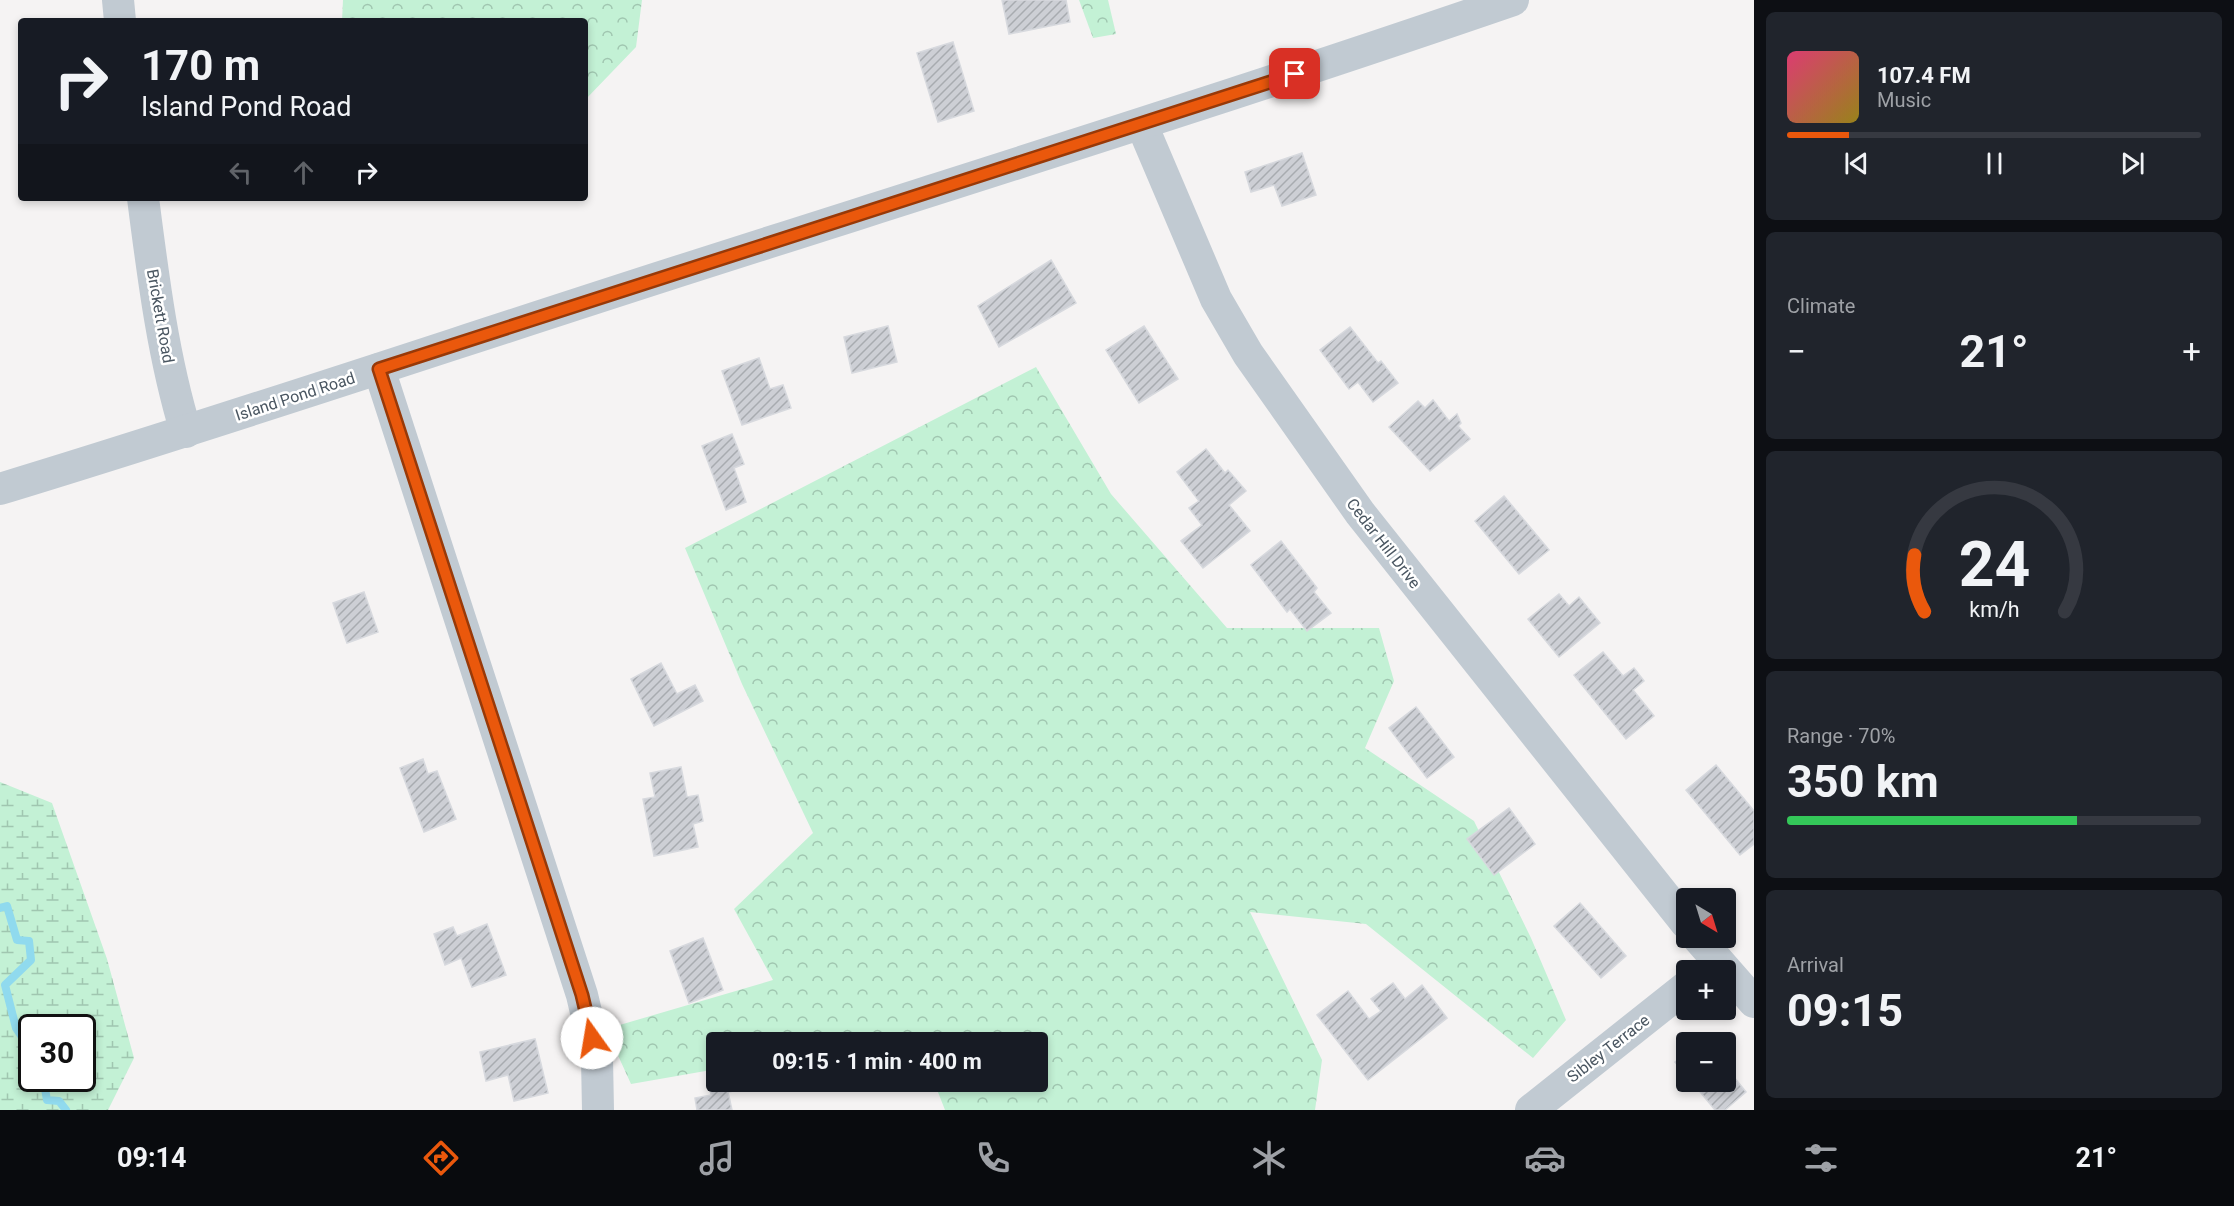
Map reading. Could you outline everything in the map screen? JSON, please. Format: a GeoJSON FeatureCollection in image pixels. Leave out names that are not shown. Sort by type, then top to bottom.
{"type":"FeatureCollection","features":[{"type":"Feature","properties":{"kind":"street"},"geometry":{"type":"LineString","coordinates":[[118,0],[120,18]]}},
{"type":"Feature","properties":{"kind":"street","name":"Island Pond Road"},"geometry":{"type":"LineString","coordinates":[[0,489],[186,432],[1142,125],[1513,0]]}},
{"type":"Feature","properties":{"kind":"street","name":"Cedar Hill Drive"},"geometry":{"type":"LineString","coordinates":[[1142,125],[1216,299],[1248,354],[1360,513],[1676,910]]}},
{"type":"Feature","properties":{"kind":"street","name":"Brickett Road"},"geometry":{"type":"LineString","coordinates":[[142,201],[176,400],[186,432]]}},
{"type":"Feature","properties":{"kind":"street"},"geometry":{"type":"LineString","coordinates":[[379,369],[582,995],[597,1059],[598,1110]]}},
{"type":"Feature","properties":{"kind":"street"},"geometry":{"type":"LineString","coordinates":[[1736,986],[1754,1002]]}},
{"type":"Feature","properties":{"kind":"street","name":"Sibley Terrace"},"geometry":{"type":"LineString","coordinates":[[1531,1110],[1676,995]]}},
{"type":"Feature","properties":{"kind":"green space"},"geometry":{"type":"Polygon","coordinates":[[[343,0],[642,0],[636,47],[588,97],[588,18],[342,18],[343,0]]]}},
{"type":"Feature","properties":{"kind":"green space"},"geometry":{"type":"Polygon","coordinates":[[[1079,0],[1108,0],[1116,34],[1093,38],[1079,0]]]}},
{"type":"Feature","properties":{"kind":"green space"},"geometry":{"type":"Polygon","coordinates":[[[1036,367],[1111,494],[1227,628],[1379,628],[1394,681],[1365,748],[1474,821],[1531,938],[1566,1020],[1533,1058],[1366,924],[1250,912],[1322,1060],[1315,1110],[945,1110],[938,1092],[1048,1092],[1048,1032],[706,1032],[706,1071],[631,1084],[606,1029],[773,980],[734,909],[813,833],[742,684],[685,548],[1036,367]]]}},
{"type":"Feature","properties":{"kind":"green space"},"geometry":{"type":"Polygon","coordinates":[[[0,782],[52,803],[107,959],[134,1058],[108,1110],[0,1110],[0,782]]]}},
{"type":"Feature","properties":{"kind":"building"},"geometry":{"type":"Polygon","coordinates":[[[1002,0],[1066,0],[1070,22],[1009,34],[1002,0]]]}},
{"type":"Feature","properties":{"kind":"building"},"geometry":{"type":"Polygon","coordinates":[[[953,42],[974,111],[938,122],[917,53],[953,42]]]}},
{"type":"Feature","properties":{"kind":"building"},"geometry":{"type":"Polygon","coordinates":[[[1302,153],[1316,195],[1282,206],[1274,185],[1251,192],[1245,172],[1302,153]]]}},
{"type":"Feature","properties":{"kind":"building"},"geometry":{"type":"Polygon","coordinates":[[[1051,260],[1076,303],[999,347],[978,306],[1051,260]]]}},
{"type":"Feature","properties":{"kind":"building"},"geometry":{"type":"Polygon","coordinates":[[[888,326],[897,362],[852,373],[844,337],[888,326]]]}},
{"type":"Feature","properties":{"kind":"building"},"geometry":{"type":"Polygon","coordinates":[[[1144,326],[1178,379],[1139,403],[1106,350],[1144,326]]]}},
{"type":"Feature","properties":{"kind":"building"},"geometry":{"type":"Polygon","coordinates":[[[1350,327],[1378,363],[1381,361],[1398,383],[1373,402],[1358,382],[1349,389],[1320,350],[1350,327]]]}},
{"type":"Feature","properties":{"kind":"building"},"geometry":{"type":"Polygon","coordinates":[[[759,358],[770,389],[783,385],[791,408],[742,425],[722,371],[759,358]]]}},
{"type":"Feature","properties":{"kind":"building"},"geometry":{"type":"Polygon","coordinates":[[[1433,400],[1449,421],[1457,414],[1461,423],[1458,426],[1470,439],[1430,471],[1389,427],[1418,401],[1425,408],[1433,400]]]}},
{"type":"Feature","properties":{"kind":"building"},"geometry":{"type":"Polygon","coordinates":[[[732,434],[744,464],[734,468],[746,502],[726,510],[702,446],[732,434]]]}},
{"type":"Feature","properties":{"kind":"building"},"geometry":{"type":"Polygon","coordinates":[[[1206,449],[1225,473],[1228,470],[1246,491],[1229,505],[1250,531],[1203,568],[1181,541],[1202,525],[1189,508],[1199,501],[1177,472],[1206,449]]]}},
{"type":"Feature","properties":{"kind":"building"},"geometry":{"type":"Polygon","coordinates":[[[1504,496],[1549,550],[1519,574],[1475,521],[1504,496]]]}},
{"type":"Feature","properties":{"kind":"building"},"geometry":{"type":"Polygon","coordinates":[[[1281,541],[1317,588],[1314,592],[1331,613],[1307,631],[1290,609],[1287,612],[1251,565],[1281,541]]]}},
{"type":"Feature","properties":{"kind":"building"},"geometry":{"type":"Polygon","coordinates":[[[364,592],[378,632],[347,643],[333,603],[364,592]]]}},
{"type":"Feature","properties":{"kind":"building"},"geometry":{"type":"Polygon","coordinates":[[[1559,594],[1569,606],[1579,597],[1600,623],[1559,657],[1528,619],[1559,594]]]}},
{"type":"Feature","properties":{"kind":"building"},"geometry":{"type":"Polygon","coordinates":[[[1603,652],[1623,676],[1634,668],[1644,681],[1633,690],[1654,716],[1626,739],[1574,675],[1603,652]]]}},
{"type":"Feature","properties":{"kind":"building"},"geometry":{"type":"Polygon","coordinates":[[[661,663],[677,694],[695,685],[703,701],[654,726],[631,679],[661,663]]]}},
{"type":"Feature","properties":{"kind":"building"},"geometry":{"type":"Polygon","coordinates":[[[1416,707],[1454,757],[1427,778],[1389,728],[1416,707]]]}},
{"type":"Feature","properties":{"kind":"building"},"geometry":{"type":"Polygon","coordinates":[[[423,759],[428,774],[437,771],[456,819],[424,832],[400,768],[423,759]]]}},
{"type":"Feature","properties":{"kind":"building"},"geometry":{"type":"Polygon","coordinates":[[[1716,765],[1754,811],[1754,844],[1740,855],[1686,790],[1716,765]]]}},
{"type":"Feature","properties":{"kind":"building"},"geometry":{"type":"Polygon","coordinates":[[[681,767],[687,797],[698,795],[703,821],[693,824],[698,847],[654,856],[643,799],[655,797],[650,773],[681,767]]]}},
{"type":"Feature","properties":{"kind":"building"},"geometry":{"type":"Polygon","coordinates":[[[1509,808],[1535,844],[1494,875],[1467,839],[1509,808]]]}},
{"type":"Feature","properties":{"kind":"building"},"geometry":{"type":"Polygon","coordinates":[[[1580,903],[1626,956],[1601,978],[1554,926],[1580,903]]]}},
{"type":"Feature","properties":{"kind":"building"},"geometry":{"type":"Polygon","coordinates":[[[487,924],[506,975],[472,987],[461,958],[445,965],[434,934],[453,927],[457,936],[487,924]]]}},
{"type":"Feature","properties":{"kind":"building"},"geometry":{"type":"Polygon","coordinates":[[[703,938],[723,990],[689,1003],[670,951],[703,938]]]}},
{"type":"Feature","properties":{"kind":"building"},"geometry":{"type":"Polygon","coordinates":[[[1393,983],[1405,999],[1422,985],[1447,1018],[1368,1080],[1317,1015],[1348,991],[1369,1019],[1381,1011],[1371,999],[1393,983]]]}},
{"type":"Feature","properties":{"kind":"building"},"geometry":{"type":"Polygon","coordinates":[[[535,1039],[548,1093],[514,1101],[508,1075],[486,1081],[480,1052],[535,1039]]]}},
{"type":"Feature","properties":{"kind":"building"},"geometry":{"type":"Polygon","coordinates":[[[1736,1080],[1746,1092],[1725,1110],[1715,1110],[1700,1092],[1736,1092],[1736,1080]]]}},
{"type":"Feature","properties":{"kind":"building"},"geometry":{"type":"Polygon","coordinates":[[[710,1092],[728,1092],[732,1110],[697,1110],[695,1098],[711,1095],[710,1092]]]}},
{"type":"Feature","properties":{"kind":"waterway"},"geometry":{"type":"LineString","coordinates":[[0,908],[7,906],[17,940],[29,941],[31,960],[5,985],[18,1031]]}},
{"type":"Feature","properties":{"kind":"waterway"},"geometry":{"type":"LineString","coordinates":[[46,1092],[47,1100],[59,1101],[66,1110]]}},
{"type":"Feature","properties":{"kind":"route"},"geometry":{"type":"LineString","coordinates":[[592,1038],[582,995],[379,369],[1295,74]]}}]}
